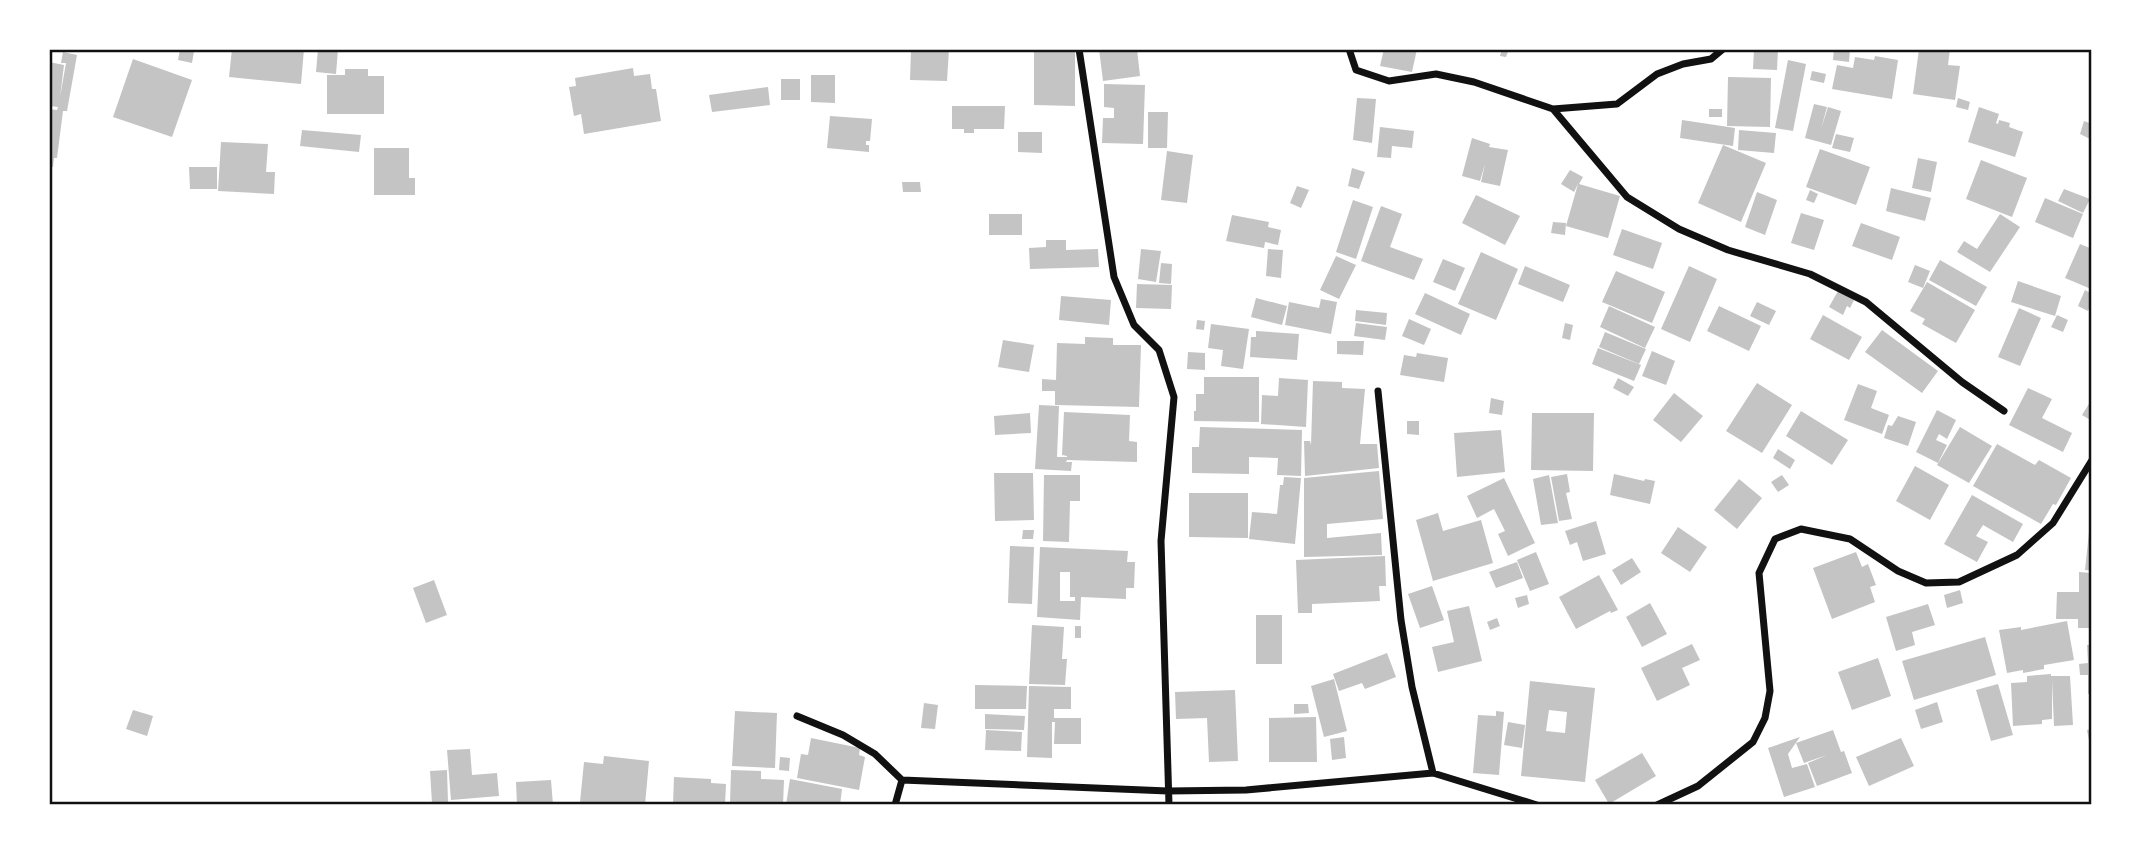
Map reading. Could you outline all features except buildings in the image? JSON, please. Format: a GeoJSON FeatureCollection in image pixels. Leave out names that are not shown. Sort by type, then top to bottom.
{"type":"FeatureCollection","features":[{"type":"Feature","properties":{"kind":"street"},"geometry":{"type":"LineString","coordinates":[[1079,49],[1114,277],[1134,325],[1159,350],[1174,397],[1161,541],[1169,805]]}},
{"type":"Feature","properties":{"kind":"street"},"geometry":{"type":"LineString","coordinates":[[1349,49],[1356,70],[1389,81],[1436,74],[1474,82],[1553,109],[1616,104],[1657,74],[1683,64],[1712,59],[1723,49]]}},
{"type":"Feature","properties":{"kind":"street"},"geometry":{"type":"LineString","coordinates":[[1553,109],[1628,197],[1679,229],[1728,250],[1810,274],[1866,302],[1962,382],[2004,411]]}},
{"type":"Feature","properties":{"kind":"street"},"geometry":{"type":"LineString","coordinates":[[1378,391],[1401,620],[1412,687],[1433,773]]}},
{"type":"Feature","properties":{"kind":"street"},"geometry":{"type":"LineString","coordinates":[[1657,805],[1698,786],[1753,742],[1765,718],[1770,691],[1759,573],[1775,540],[1801,529],[1850,540],[1898,571],[1926,583],[1959,582],[2017,555],[2053,523],[2092,460]]}},
{"type":"Feature","properties":{"kind":"street"},"geometry":{"type":"LineString","coordinates":[[797,716],[843,734],[875,754],[902,780],[1168,791],[1246,790],[1433,773],[1537,805]]}},
{"type":"Feature","properties":{"kind":"street"},"geometry":{"type":"LineString","coordinates":[[895,805],[902,780]]}}]}
